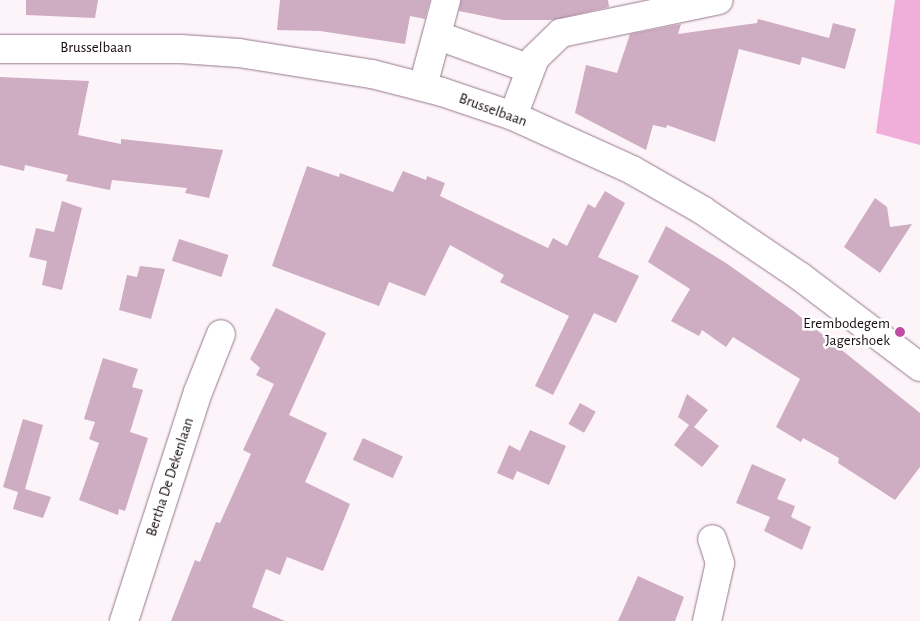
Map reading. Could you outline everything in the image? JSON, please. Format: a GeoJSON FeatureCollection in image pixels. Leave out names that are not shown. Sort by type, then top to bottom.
{"type":"FeatureCollection","features":[{"type":"Feature","properties":{"kind":"main road"},"geometry":{"type":"LineString","coordinates":[[423,86],[439,36],[446,0]]}},
{"type":"Feature","properties":{"kind":"main road"},"geometry":{"type":"LineString","coordinates":[[513,116],[530,69],[541,50],[561,33],[719,0]]}},
{"type":"Feature","properties":{"kind":"main road"},"geometry":{"type":"LineString","coordinates":[[439,36],[530,69]]}},
{"type":"Feature","properties":{"kind":"main road","name":"Brusselbaan"},"geometry":{"type":"LineString","coordinates":[[0,49],[181,49],[239,53],[364,72],[423,86],[513,116],[632,170],[702,210],[794,272],[920,367]]}},
{"type":"Feature","properties":{"kind":"main road","name":"Bertha De Dekenlaan"},"geometry":{"type":"LineString","coordinates":[[124,621],[198,392],[221,334]]}},
{"type":"Feature","properties":{"kind":"main road"},"geometry":{"type":"LineString","coordinates":[[707,621],[720,563],[712,539]]}},
{"type":"Feature","properties":{"kind":"shaded area"},"geometry":{"type":"Polygon","coordinates":[[[895,0],[920,0],[920,145],[876,133],[895,0]]]}},
{"type":"Feature","properties":{"kind":"building"},"geometry":{"type":"Polygon","coordinates":[[[26,0],[98,0],[95,18],[26,15],[26,0]]]}},
{"type":"Feature","properties":{"kind":"building"},"geometry":{"type":"Polygon","coordinates":[[[280,0],[430,0],[425,19],[410,16],[405,44],[320,31],[277,30],[280,0]]]}},
{"type":"Feature","properties":{"kind":"building"},"geometry":{"type":"Polygon","coordinates":[[[461,0],[608,0],[609,7],[553,20],[503,20],[459,11],[461,0]]]}},
{"type":"Feature","properties":{"kind":"building"},"geometry":{"type":"Polygon","coordinates":[[[758,19],[829,38],[833,23],[856,29],[845,69],[802,57],[800,65],[739,49],[715,142],[667,125],[666,128],[653,125],[646,150],[575,113],[586,65],[617,73],[630,34],[681,24],[678,34],[757,23],[758,19]]]}},
{"type":"Feature","properties":{"kind":"building"},"geometry":{"type":"Polygon","coordinates":[[[0,77],[89,81],[78,135],[121,144],[121,139],[223,150],[209,198],[185,193],[187,188],[112,180],[110,190],[66,181],[68,175],[25,165],[24,171],[0,165],[0,77]]]}},
{"type":"Feature","properties":{"kind":"building"},"geometry":{"type":"Polygon","coordinates":[[[307,166],[339,177],[340,173],[393,192],[403,171],[426,180],[427,176],[445,183],[440,196],[548,248],[553,238],[567,246],[588,204],[595,208],[605,191],[625,203],[598,257],[639,276],[616,323],[594,313],[553,395],[535,386],[569,316],[500,282],[504,275],[450,245],[425,296],[389,282],[379,306],[272,266],[307,166]]]}},
{"type":"Feature","properties":{"kind":"building"},"geometry":{"type":"Polygon","coordinates":[[[875,198],[887,207],[890,227],[912,224],[880,273],[844,247],[875,198]]]}},
{"type":"Feature","properties":{"kind":"building"},"geometry":{"type":"Polygon","coordinates":[[[62,201],[82,208],[62,290],[42,285],[47,261],[29,257],[36,228],[54,232],[62,201]]]}},
{"type":"Feature","properties":{"kind":"building"},"geometry":{"type":"Polygon","coordinates":[[[666,226],[726,263],[792,310],[920,413],[920,467],[895,500],[838,463],[839,458],[803,438],[801,442],[776,427],[800,379],[733,337],[726,347],[702,330],[699,336],[671,321],[690,289],[648,262],[666,226]]]}},
{"type":"Feature","properties":{"kind":"building"},"geometry":{"type":"Polygon","coordinates":[[[179,239],[228,255],[221,277],[172,261],[179,239]]]}},
{"type":"Feature","properties":{"kind":"building"},"geometry":{"type":"Polygon","coordinates":[[[140,266],[165,269],[151,319],[119,310],[127,275],[137,277],[140,266]]]}},
{"type":"Feature","properties":{"kind":"building"},"geometry":{"type":"Polygon","coordinates":[[[276,308],[326,333],[289,415],[327,433],[305,482],[350,504],[323,571],[287,557],[280,575],[266,569],[252,607],[285,621],[171,621],[195,560],[200,562],[216,522],[220,523],[251,454],[243,450],[274,384],[256,375],[260,368],[250,359],[276,308]]]}},
{"type":"Feature","properties":{"kind":"building"},"geometry":{"type":"Polygon","coordinates":[[[103,358],[138,369],[132,387],[143,390],[130,432],[148,438],[125,511],[119,509],[118,515],[79,500],[99,443],[89,439],[95,422],[84,419],[103,358]]]}},
{"type":"Feature","properties":{"kind":"building"},"geometry":{"type":"Polygon","coordinates":[[[687,394],[708,410],[694,427],[719,446],[702,467],[674,445],[689,425],[678,417],[687,394]]]}},
{"type":"Feature","properties":{"kind":"building"},"geometry":{"type":"Polygon","coordinates":[[[580,403],[596,412],[584,433],[568,424],[580,403]]]}},
{"type":"Feature","properties":{"kind":"building"},"geometry":{"type":"Polygon","coordinates":[[[23,419],[43,425],[25,489],[51,497],[43,518],[13,509],[18,492],[3,487],[23,419]]]}},
{"type":"Feature","properties":{"kind":"building"},"geometry":{"type":"Polygon","coordinates":[[[530,430],[566,446],[549,485],[517,471],[513,480],[497,473],[509,445],[520,451],[530,430]]]}},
{"type":"Feature","properties":{"kind":"building"},"geometry":{"type":"Polygon","coordinates":[[[363,438],[403,457],[393,478],[353,460],[363,438]]]}},
{"type":"Feature","properties":{"kind":"building"},"geometry":{"type":"Polygon","coordinates":[[[752,464],[786,479],[777,499],[795,506],[791,517],[811,527],[802,550],[764,531],[770,517],[736,503],[752,464]]]}},
{"type":"Feature","properties":{"kind":"building"},"geometry":{"type":"Polygon","coordinates":[[[638,576],[684,597],[675,621],[618,621],[638,576]]]}},
{"type":"Feature","properties":{"kind":"place","name":"Erembodegem Jagershoek"},"geometry":{"type":"Point","coordinates":[900,332]}}]}
